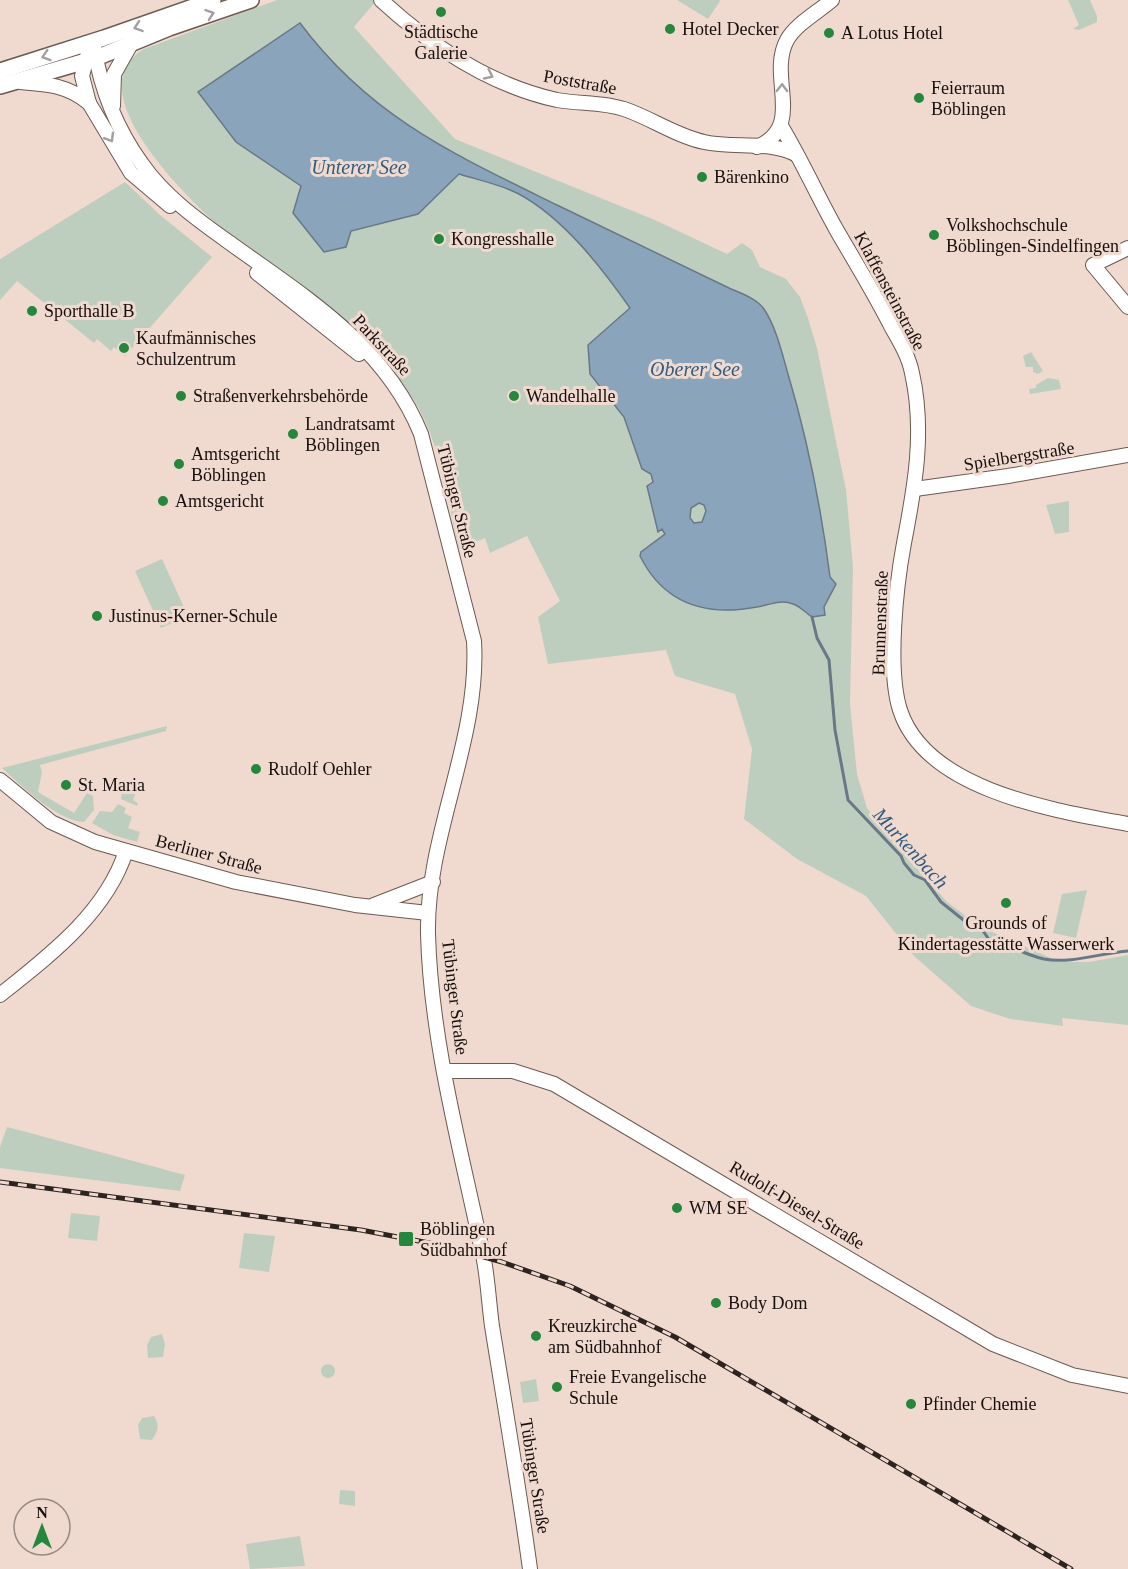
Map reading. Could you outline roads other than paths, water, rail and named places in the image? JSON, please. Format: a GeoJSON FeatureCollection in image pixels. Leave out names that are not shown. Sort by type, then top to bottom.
{"type":"FeatureCollection","features":[{"type":"Feature","properties":{"kind":"main road"},"geometry":{"type":"LineString","coordinates":[[0,70],[93,42],[213,0]]}},
{"type":"Feature","properties":{"kind":"main road"},"geometry":{"type":"LineString","coordinates":[[7,84],[90,60],[251,0]]}},
{"type":"Feature","properties":{"kind":"main road","name":"Poststraße"},"geometry":{"type":"LineString","coordinates":[[381,0],[443,50],[493,78],[559,100],[624,109],[694,140],[723,145],[789,150],[797,155]]}},
{"type":"Feature","properties":{"kind":"main road"},"geometry":{"type":"LineString","coordinates":[[757,147],[775,137],[781,126],[782,51],[793,32],[832,0]]}},
{"type":"Feature","properties":{"kind":"main road","name":"Parkstraße"},"geometry":{"type":"LineString","coordinates":[[93,42],[90,60],[82,76],[89,103],[131,173],[369,363],[421,434]]}},
{"type":"Feature","properties":{"kind":"main road"},"geometry":{"type":"LineString","coordinates":[[113,114],[114,74],[131,44]]}},
{"type":"Feature","properties":{"kind":"main road","name":"Parkstraße"},"geometry":{"type":"LineString","coordinates":[[90,60],[113,114],[143,166],[188,212],[318,306],[376,359],[409,405],[421,434]]}},
{"type":"Feature","properties":{"kind":"main road"},"geometry":{"type":"LineString","coordinates":[[7,84],[56,84],[67,88],[89,103]]}},
{"type":"Feature","properties":{"kind":"main road"},"geometry":{"type":"LineString","coordinates":[[781,126],[797,155]]}},
{"type":"Feature","properties":{"kind":"main road","name":"Klaffensteinstraße"},"geometry":{"type":"LineString","coordinates":[[797,155],[909,361],[914,381],[919,448],[915,489]]}},
{"type":"Feature","properties":{"kind":"main road"},"geometry":{"type":"LineString","coordinates":[[1128,248],[1093,265],[1128,307]]}},
{"type":"Feature","properties":{"kind":"main road","name":"Tübinger Straße"},"geometry":{"type":"LineString","coordinates":[[421,434],[474,640],[476,664],[468,720],[428,914],[431,981],[464,1170],[485,1268],[530,1569]]}},
{"type":"Feature","properties":{"kind":"main road","name":"Spielbergstraße"},"geometry":{"type":"LineString","coordinates":[[915,489],[1008,476],[1128,455]]}},
{"type":"Feature","properties":{"kind":"main road","name":"Brunnenstraße"},"geometry":{"type":"LineString","coordinates":[[915,489],[900,569],[895,654],[897,696],[910,731],[935,757],[962,777],[991,792],[1128,824]]}},
{"type":"Feature","properties":{"kind":"main road","name":"Berliner Straße"},"geometry":{"type":"LineString","coordinates":[[0,780],[51,822],[80,837],[236,882],[428,914]]}},
{"type":"Feature","properties":{"kind":"main road"},"geometry":{"type":"LineString","coordinates":[[0,995],[70,936],[99,900],[121,865],[126,851]]}},
{"type":"Feature","properties":{"kind":"main road"},"geometry":{"type":"LineString","coordinates":[[370,906],[433,882]]}},
{"type":"Feature","properties":{"kind":"main road","name":"Rudolf-Diesel-Straße"},"geometry":{"type":"LineString","coordinates":[[446,1071],[513,1071],[554,1084],[993,1344],[1072,1375],[1128,1386]]}},
{"type":"Feature","properties":{"kind":"water","name":"Oberer See"},"geometry":{"type":"Polygon","coordinates":[[[300,23],[327,56],[355,84],[385,109],[416,130],[484,169],[757,302],[768,316],[778,340],[808,449],[830,577],[836,584],[824,607],[825,615],[812,617],[796,605],[784,602],[738,610],[703,608],[674,596],[661,586],[650,572],[640,556],[641,552],[665,534],[662,529],[658,532],[647,486],[653,482],[651,474],[642,469],[624,417],[590,374],[588,345],[630,308],[594,260],[550,215],[517,193],[459,174],[418,214],[351,231],[346,247],[324,252],[293,213],[301,186],[236,142],[198,92],[300,23]],[[699,503],[691,508],[690,518],[694,523],[702,522],[706,511],[704,505],[699,503]]]}},
{"type":"Feature","properties":{"kind":"waterway","name":"Murkenbach"},"geometry":{"type":"LineString","coordinates":[[812,617],[817,638],[829,660],[835,730],[848,800],[901,856],[914,875],[925,880],[941,902],[966,922],[981,928],[990,941],[1037,957],[1054,960],[1128,951]]}},
{"type":"Feature","properties":{"kind":"railway"},"geometry":{"type":"LineString","coordinates":[[0,1182],[361,1230],[445,1246],[502,1262],[570,1286],[675,1337],[1071,1569]]}},
{"type":"Feature","properties":{"kind":"place","name":"Städtische Galerie"},"geometry":{"type":"Point","coordinates":[441,12]}},
{"type":"Feature","properties":{"kind":"place","name":"Hotel Decker"},"geometry":{"type":"Point","coordinates":[670,29]}},
{"type":"Feature","properties":{"kind":"place","name":"A Lotus Hotel"},"geometry":{"type":"Point","coordinates":[829,33]}},
{"type":"Feature","properties":{"kind":"place","name":"Feierraum Böblingen"},"geometry":{"type":"Point","coordinates":[919,98]}},
{"type":"Feature","properties":{"kind":"place","name":"Bärenkino"},"geometry":{"type":"Point","coordinates":[702,177]}},
{"type":"Feature","properties":{"kind":"place","name":"Volkshochschule Böblingen-Sindelfingen"},"geometry":{"type":"Point","coordinates":[934,235]}},
{"type":"Feature","properties":{"kind":"place","name":"Kongresshalle"},"geometry":{"type":"Point","coordinates":[439,239]}},
{"type":"Feature","properties":{"kind":"place","name":"Sporthalle B"},"geometry":{"type":"Point","coordinates":[32,311]}},
{"type":"Feature","properties":{"kind":"place","name":"Kaufmännisches Schulzentrum"},"geometry":{"type":"Point","coordinates":[124,348]}},
{"type":"Feature","properties":{"kind":"place","name":"Straßenverkehrsbehörde"},"geometry":{"type":"Point","coordinates":[181,396]}},
{"type":"Feature","properties":{"kind":"place","name":"Wandelhalle"},"geometry":{"type":"Point","coordinates":[514,396]}},
{"type":"Feature","properties":{"kind":"place","name":"Landratsamt Böblingen"},"geometry":{"type":"Point","coordinates":[293,434]}},
{"type":"Feature","properties":{"kind":"place","name":"Amtsgericht Böblingen"},"geometry":{"type":"Point","coordinates":[179,464]}},
{"type":"Feature","properties":{"kind":"place","name":"Amtsgericht"},"geometry":{"type":"Point","coordinates":[163,501]}},
{"type":"Feature","properties":{"kind":"place","name":"Justinus-Kerner-Schule"},"geometry":{"type":"Point","coordinates":[97,616]}},
{"type":"Feature","properties":{"kind":"place","name":"Rudolf Oehler"},"geometry":{"type":"Point","coordinates":[256,769]}},
{"type":"Feature","properties":{"kind":"place","name":"St. Maria"},"geometry":{"type":"Point","coordinates":[66,785]}},
{"type":"Feature","properties":{"kind":"place","name":"Grounds of Kindertagesstätte Wasserwerk"},"geometry":{"type":"Point","coordinates":[1006,903]}},
{"type":"Feature","properties":{"kind":"place","name":"WM SE"},"geometry":{"type":"Point","coordinates":[677,1208]}},
{"type":"Feature","properties":{"kind":"place","name":"Böblingen Südbahnhof"},"geometry":{"type":"Point","coordinates":[406,1239]}},
{"type":"Feature","properties":{"kind":"place","name":"Body Dom"},"geometry":{"type":"Point","coordinates":[716,1303]}},
{"type":"Feature","properties":{"kind":"place","name":"Kreuzkirche am Südbahnhof"},"geometry":{"type":"Point","coordinates":[536,1336]}},
{"type":"Feature","properties":{"kind":"place","name":"Freie Evangelische Schule"},"geometry":{"type":"Point","coordinates":[557,1387]}},
{"type":"Feature","properties":{"kind":"place","name":"Pfinder Chemie"},"geometry":{"type":"Point","coordinates":[911,1404]}},
{"type":"Feature","properties":{"kind":"water label","name":"Unterer See"},"geometry":{"type":"Point","coordinates":[359,167]}}]}
